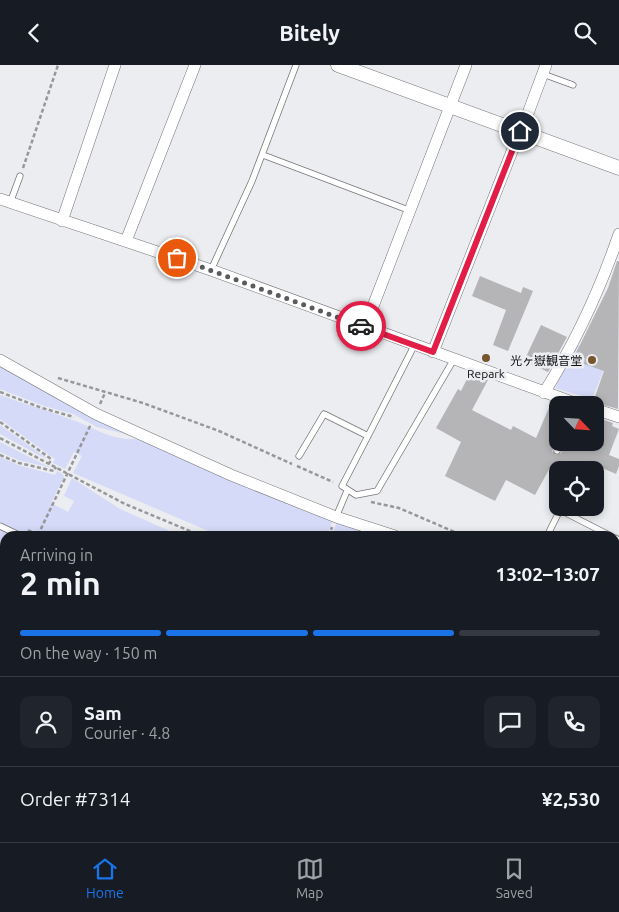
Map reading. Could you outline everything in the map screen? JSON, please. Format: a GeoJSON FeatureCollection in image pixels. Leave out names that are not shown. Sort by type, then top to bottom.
{"type":"FeatureCollection","features":[{"type":"Feature","properties":{"kind":"street"},"geometry":{"type":"LineString","coordinates":[[62,221],[115,65]]}},
{"type":"Feature","properties":{"kind":"street"},"geometry":{"type":"LineString","coordinates":[[126,241],[195,65]]}},
{"type":"Feature","properties":{"kind":"street"},"geometry":{"type":"LineString","coordinates":[[338,65],[619,168]]}},
{"type":"Feature","properties":{"kind":"street"},"geometry":{"type":"LineString","coordinates":[[365,327],[466,65]]}},
{"type":"Feature","properties":{"kind":"street"},"geometry":{"type":"LineString","coordinates":[[433,352],[521,132],[544,69]]}},
{"type":"Feature","properties":{"kind":"street"},"geometry":{"type":"LineString","coordinates":[[5,201],[211,270],[552,396]]}},
{"type":"Feature","properties":{"kind":"street"},"geometry":{"type":"LineString","coordinates":[[544,393],[614,267],[619,233]]}},
{"type":"Feature","properties":{"kind":"street"},"geometry":{"type":"LineString","coordinates":[[0,361],[96,414],[231,475],[336,517],[379,531]]}},
{"type":"Feature","properties":{"kind":"street"},"geometry":{"type":"LineString","coordinates":[[604,412],[619,417]]}},
{"type":"Feature","properties":{"kind":"lane"},"geometry":{"type":"LineString","coordinates":[[211,270],[263,155],[296,65]]}},
{"type":"Feature","properties":{"kind":"lane"},"geometry":{"type":"LineString","coordinates":[[544,69],[573,85]]}},
{"type":"Feature","properties":{"kind":"lane"},"geometry":{"type":"LineString","coordinates":[[263,155],[411,211]]}},
{"type":"Feature","properties":{"kind":"lane"},"geometry":{"type":"LineString","coordinates":[[5,201],[20,176]]}},
{"type":"Feature","properties":{"kind":"lane"},"geometry":{"type":"LineString","coordinates":[[415,345],[342,486],[347,491],[362,495],[378,491],[454,359]]}},
{"type":"Feature","properties":{"kind":"lane"},"geometry":{"type":"LineString","coordinates":[[299,457],[324,414],[368,436]]}},
{"type":"Feature","properties":{"kind":"lane"},"geometry":{"type":"LineString","coordinates":[[336,517],[347,491]]}},
{"type":"Feature","properties":{"kind":"lane"},"geometry":{"type":"LineString","coordinates":[[550,531],[560,510],[601,531]]}},
{"type":"Feature","properties":{"kind":"lane"},"geometry":{"type":"LineString","coordinates":[[0,525],[11,531]]}},
{"type":"Feature","properties":{"kind":"path"},"geometry":{"type":"LineString","coordinates":[[20,176],[58,65]]}},
{"type":"Feature","properties":{"kind":"path"},"geometry":{"type":"LineString","coordinates":[[56,377],[143,403],[249,445]]}},
{"type":"Feature","properties":{"kind":"path"},"geometry":{"type":"LineString","coordinates":[[0,392],[78,420]]}},
{"type":"Feature","properties":{"kind":"path"},"geometry":{"type":"LineString","coordinates":[[0,422],[51,459],[49,464]]}},
{"type":"Feature","properties":{"kind":"path"},"geometry":{"type":"LineString","coordinates":[[40,531],[89,428],[84,423]]}},
{"type":"Feature","properties":{"kind":"path"},"geometry":{"type":"LineString","coordinates":[[0,438],[125,504],[190,531]]}},
{"type":"Feature","properties":{"kind":"path"},"geometry":{"type":"LineString","coordinates":[[0,455],[19,463],[54,471],[56,467]]}},
{"type":"Feature","properties":{"kind":"path"},"geometry":{"type":"LineString","coordinates":[[362,495],[372,503],[399,508],[452,531]]}},
{"type":"Feature","properties":{"kind":"shaded area"},"geometry":{"type":"Polygon","coordinates":[[[577,345],[609,357],[593,396],[582,396],[555,388],[577,345]]]}},
{"type":"Feature","properties":{"kind":"shaded area"},"geometry":{"type":"Polygon","coordinates":[[[0,365],[129,435],[97,427],[73,414],[44,406],[0,389],[0,365]]]}},
{"type":"Feature","properties":{"kind":"shaded area"},"geometry":{"type":"Polygon","coordinates":[[[0,395],[112,436],[140,439],[333,520],[329,531],[208,531],[73,473],[82,456],[74,452],[65,469],[53,463],[55,459],[0,419],[0,395]]]}},
{"type":"Feature","properties":{"kind":"shaded area"},"geometry":{"type":"Polygon","coordinates":[[[0,425],[45,457],[46,459],[0,434],[0,425]]]}},
{"type":"Feature","properties":{"kind":"shaded area"},"geometry":{"type":"Polygon","coordinates":[[[0,442],[52,468],[18,460],[0,452],[0,442]]]}},
{"type":"Feature","properties":{"kind":"shaded area"},"geometry":{"type":"Polygon","coordinates":[[[0,457],[18,465],[55,475],[57,471],[63,474],[64,477],[51,503],[68,512],[74,501],[64,496],[72,478],[120,509],[170,531],[0,531],[0,457]]]}},
{"type":"Feature","properties":{"kind":"shaded area"},"geometry":{"type":"Polygon","coordinates":[[[337,521],[368,531],[334,531],[337,521]]]}},
{"type":"Feature","properties":{"kind":"building"},"geometry":{"type":"Polygon","coordinates":[[[617,261],[619,261],[618,409],[604,405],[604,396],[595,396],[604,371],[584,364],[585,358],[575,355],[608,288],[617,261]]]}},
{"type":"Feature","properties":{"kind":"building"},"geometry":{"type":"Polygon","coordinates":[[[480,276],[521,293],[523,287],[533,291],[508,351],[493,345],[506,310],[472,296],[480,276]]]}},
{"type":"Feature","properties":{"kind":"building"},"geometry":{"type":"Polygon","coordinates":[[[541,325],[567,337],[548,372],[524,361],[541,325]]]}},
{"type":"Feature","properties":{"kind":"building"},"geometry":{"type":"Polygon","coordinates":[[[470,373],[488,380],[472,410],[511,430],[513,426],[536,438],[549,408],[549,451],[556,455],[562,451],[604,451],[604,420],[613,423],[612,426],[619,429],[609,455],[619,459],[616,474],[604,469],[604,461],[549,461],[549,469],[535,495],[506,480],[495,501],[445,476],[461,442],[436,428],[458,389],[461,391],[470,373]]]}},
{"type":"Feature","properties":{"kind":"way so far"},"geometry":{"type":"LineString","coordinates":[[177,258],[361,326]]}},
{"type":"Feature","properties":{"kind":"place","name":"Repark"},"geometry":{"type":"Point","coordinates":[486,358]}},
{"type":"Feature","properties":{"kind":"place","name":"光ヶ嶽観音堂"},"geometry":{"type":"Point","coordinates":[592,360]}},
{"type":"Feature","properties":{"kind":"route"},"geometry":{"type":"LineString","coordinates":[[361,326],[433,352],[520,131]]}}]}
